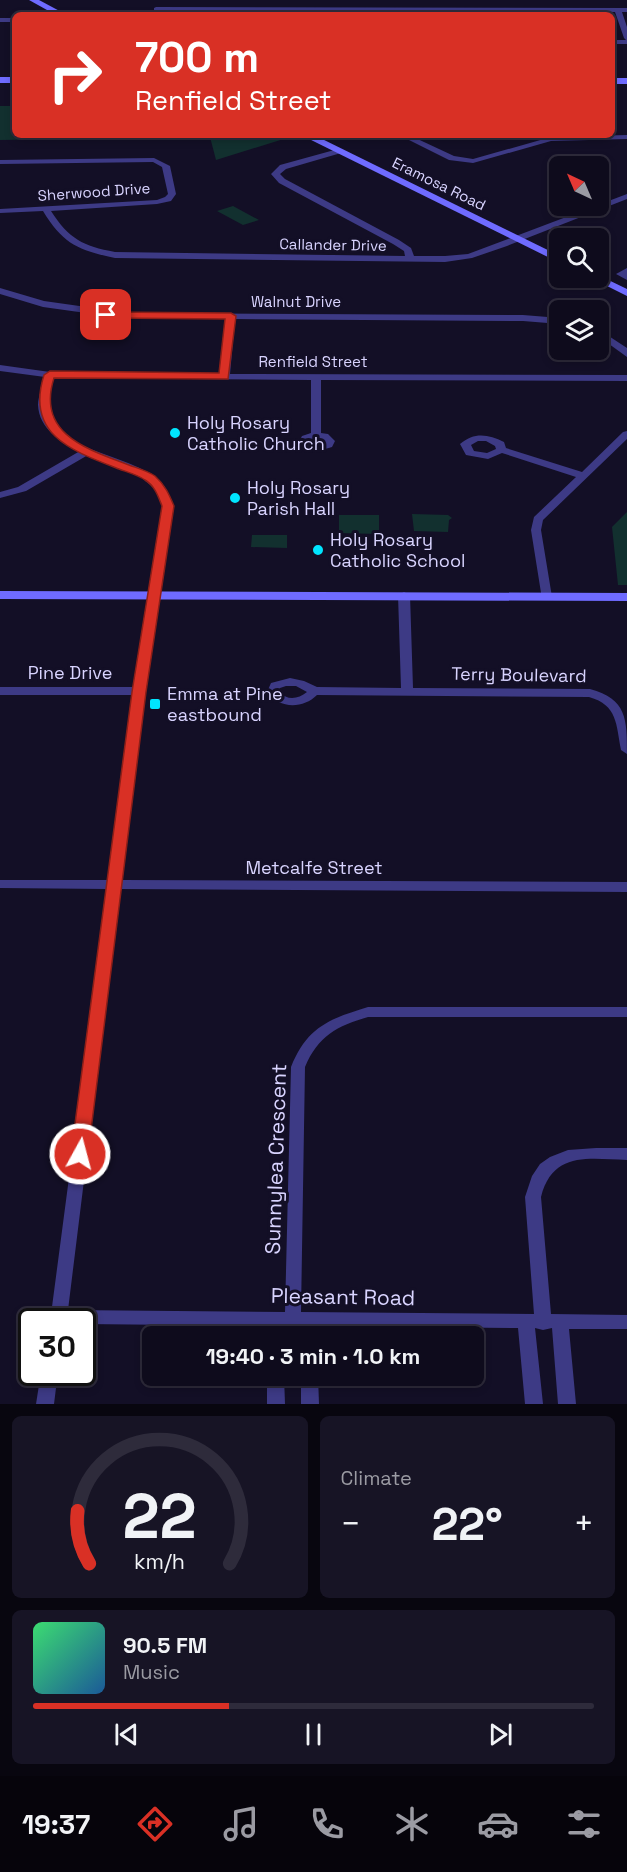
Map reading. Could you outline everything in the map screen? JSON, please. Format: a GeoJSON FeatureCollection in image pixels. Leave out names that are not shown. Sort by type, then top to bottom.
{"type":"FeatureCollection","features":[{"type":"Feature","properties":{"kind":"main road"},"geometry":{"type":"LineString","coordinates":[[33,0],[57,12]]}},
{"type":"Feature","properties":{"kind":"main road","name":"Eramosa Road"},"geometry":{"type":"LineString","coordinates":[[312,138],[549,254]]}},
{"type":"Feature","properties":{"kind":"main road"},"geometry":{"type":"LineString","coordinates":[[609,284],[627,293]]}},
{"type":"Feature","properties":{"kind":"main road"},"geometry":{"type":"LineString","coordinates":[[0,595],[627,597]]}},
{"type":"Feature","properties":{"kind":"street"},"geometry":{"type":"LineString","coordinates":[[158,0],[155,12],[627,10]]}},
{"type":"Feature","properties":{"kind":"street"},"geometry":{"type":"LineString","coordinates":[[246,12],[248,0]]}},
{"type":"Feature","properties":{"kind":"street"},"geometry":{"type":"LineString","coordinates":[[618,10],[627,40]]}},
{"type":"Feature","properties":{"kind":"street"},"geometry":{"type":"LineString","coordinates":[[409,138],[452,158],[473,161],[551,139],[589,138]]}},
{"type":"Feature","properties":{"kind":"street"},"geometry":{"type":"LineString","coordinates":[[338,151],[284,167],[275,174],[282,181],[396,242],[408,250],[410,259]]}},
{"type":"Feature","properties":{"kind":"street","name":"Sherwood Drive"},"geometry":{"type":"LineString","coordinates":[[0,162],[145,160],[166,166],[172,194],[164,200],[0,211]]}},
{"type":"Feature","properties":{"kind":"street","name":"Callander Drive"},"geometry":{"type":"LineString","coordinates":[[46,209],[63,236],[76,244],[115,255],[462,258],[627,196]]}},
{"type":"Feature","properties":{"kind":"street"},"geometry":{"type":"LineString","coordinates":[[627,271],[620,274],[627,277]]}},
{"type":"Feature","properties":{"kind":"street","name":"Walnut Drive"},"geometry":{"type":"LineString","coordinates":[[0,291],[43,304],[106,315],[523,318],[549,320]]}},
{"type":"Feature","properties":{"kind":"street"},"geometry":{"type":"LineString","coordinates":[[225,377],[231,316]]}},
{"type":"Feature","properties":{"kind":"street"},"geometry":{"type":"LineString","coordinates":[[609,338],[620,345],[627,354]]}},
{"type":"Feature","properties":{"kind":"street","name":"Renfield Street"},"geometry":{"type":"LineString","coordinates":[[0,368],[50,375],[627,378]]}},
{"type":"Feature","properties":{"kind":"street"},"geometry":{"type":"LineString","coordinates":[[50,375],[43,395],[45,414],[58,434],[86,452],[149,477],[158,484],[167,498],[155,595],[139,692],[59,1308]]}},
{"type":"Feature","properties":{"kind":"street"},"geometry":{"type":"LineString","coordinates":[[316,378],[316,435]]}},
{"type":"Feature","properties":{"kind":"street"},"geometry":{"type":"LineString","coordinates":[[546,597],[536,530],[538,519],[627,434]]}},
{"type":"Feature","properties":{"kind":"street"},"geometry":{"type":"LineString","coordinates":[[501,450],[582,475]]}},
{"type":"Feature","properties":{"kind":"street"},"geometry":{"type":"LineString","coordinates":[[0,495],[22,489],[86,452]]}},
{"type":"Feature","properties":{"kind":"street"},"geometry":{"type":"LineString","coordinates":[[404,596],[407,691]]}},
{"type":"Feature","properties":{"kind":"street","name":"Pine Drive"},"geometry":{"type":"LineString","coordinates":[[0,691],[139,692]]}},
{"type":"Feature","properties":{"kind":"street","name":"Terry Boulevard"},"geometry":{"type":"LineString","coordinates":[[314,691],[590,693],[608,697],[616,705],[627,750]]}},
{"type":"Feature","properties":{"kind":"street","name":"Metcalfe Street"},"geometry":{"type":"LineString","coordinates":[[0,884],[627,887]]}},
{"type":"Feature","properties":{"kind":"street","name":"Sunnylea Crescent"},"geometry":{"type":"LineString","coordinates":[[281,1326],[285,1318],[298,1067],[304,1047],[320,1032],[340,1020],[368,1012],[627,1012]]}},
{"type":"Feature","properties":{"kind":"street"},"geometry":{"type":"LineString","coordinates":[[534,1404],[543,1323],[533,1197],[535,1181],[543,1170],[561,1158],[582,1154],[627,1154]]}},
{"type":"Feature","properties":{"kind":"street","name":"Pleasant Road"},"geometry":{"type":"LineString","coordinates":[[96,1319],[285,1318],[543,1323],[627,1322]]}},
{"type":"Feature","properties":{"kind":"street"},"geometry":{"type":"LineString","coordinates":[[311,1319],[311,1326]]}},
{"type":"Feature","properties":{"kind":"street"},"geometry":{"type":"LineString","coordinates":[[543,1323],[567,1404]]}},
{"type":"Feature","properties":{"kind":"street"},"geometry":{"type":"LineString","coordinates":[[45,1404],[48,1386]]}},
{"type":"Feature","properties":{"kind":"street"},"geometry":{"type":"LineString","coordinates":[[276,1386],[276,1404]]}},
{"type":"Feature","properties":{"kind":"street"},"geometry":{"type":"LineString","coordinates":[[310,1386],[310,1404]]}},
{"type":"Feature","properties":{"kind":"green space"},"geometry":{"type":"Polygon","coordinates":[[[0,106],[12,106],[12,138],[140,138],[0,140],[0,106]]]}},
{"type":"Feature","properties":{"kind":"green space"},"geometry":{"type":"Polygon","coordinates":[[[210,138],[287,138],[216,160],[210,138]]]}},
{"type":"Feature","properties":{"kind":"green space"},"geometry":{"type":"Polygon","coordinates":[[[233,206],[259,220],[243,225],[217,211],[233,206]]]}},
{"type":"Feature","properties":{"kind":"green space"},"geometry":{"type":"Polygon","coordinates":[[[627,512],[627,585],[618,585],[612,527],[627,512]]]}},
{"type":"Feature","properties":{"kind":"green space"},"geometry":{"type":"Polygon","coordinates":[[[412,514],[448,515],[452,518],[449,520],[448,532],[414,531],[412,514]]]}},
{"type":"Feature","properties":{"kind":"green space"},"geometry":{"type":"Polygon","coordinates":[[[339,515],[379,515],[379,534],[339,533],[339,515]]]}},
{"type":"Feature","properties":{"kind":"green space"},"geometry":{"type":"Polygon","coordinates":[[[252,535],[287,535],[287,548],[251,547],[252,535]]]}},
{"type":"Feature","properties":{"kind":"place","name":"Holy Rosary Catholic Church"},"geometry":{"type":"Point","coordinates":[175,433]}},
{"type":"Feature","properties":{"kind":"place","name":"Holy Rosary Parish Hall"},"geometry":{"type":"Point","coordinates":[235,498]}},
{"type":"Feature","properties":{"kind":"place","name":"Holy Rosary Catholic School"},"geometry":{"type":"Point","coordinates":[318,550]}},
{"type":"Feature","properties":{"kind":"place","name":"Emma at Pine eastbound"},"geometry":{"type":"Point","coordinates":[155,704]}},
{"type":"Feature","properties":{"kind":"route"},"geometry":{"type":"LineString","coordinates":[[80,1154],[139,692],[168,506],[162,489],[149,477],[135,469],[86,452],[70,444],[58,434],[45,414],[43,395],[50,375],[225,377],[231,316],[106,315]]}}]}
